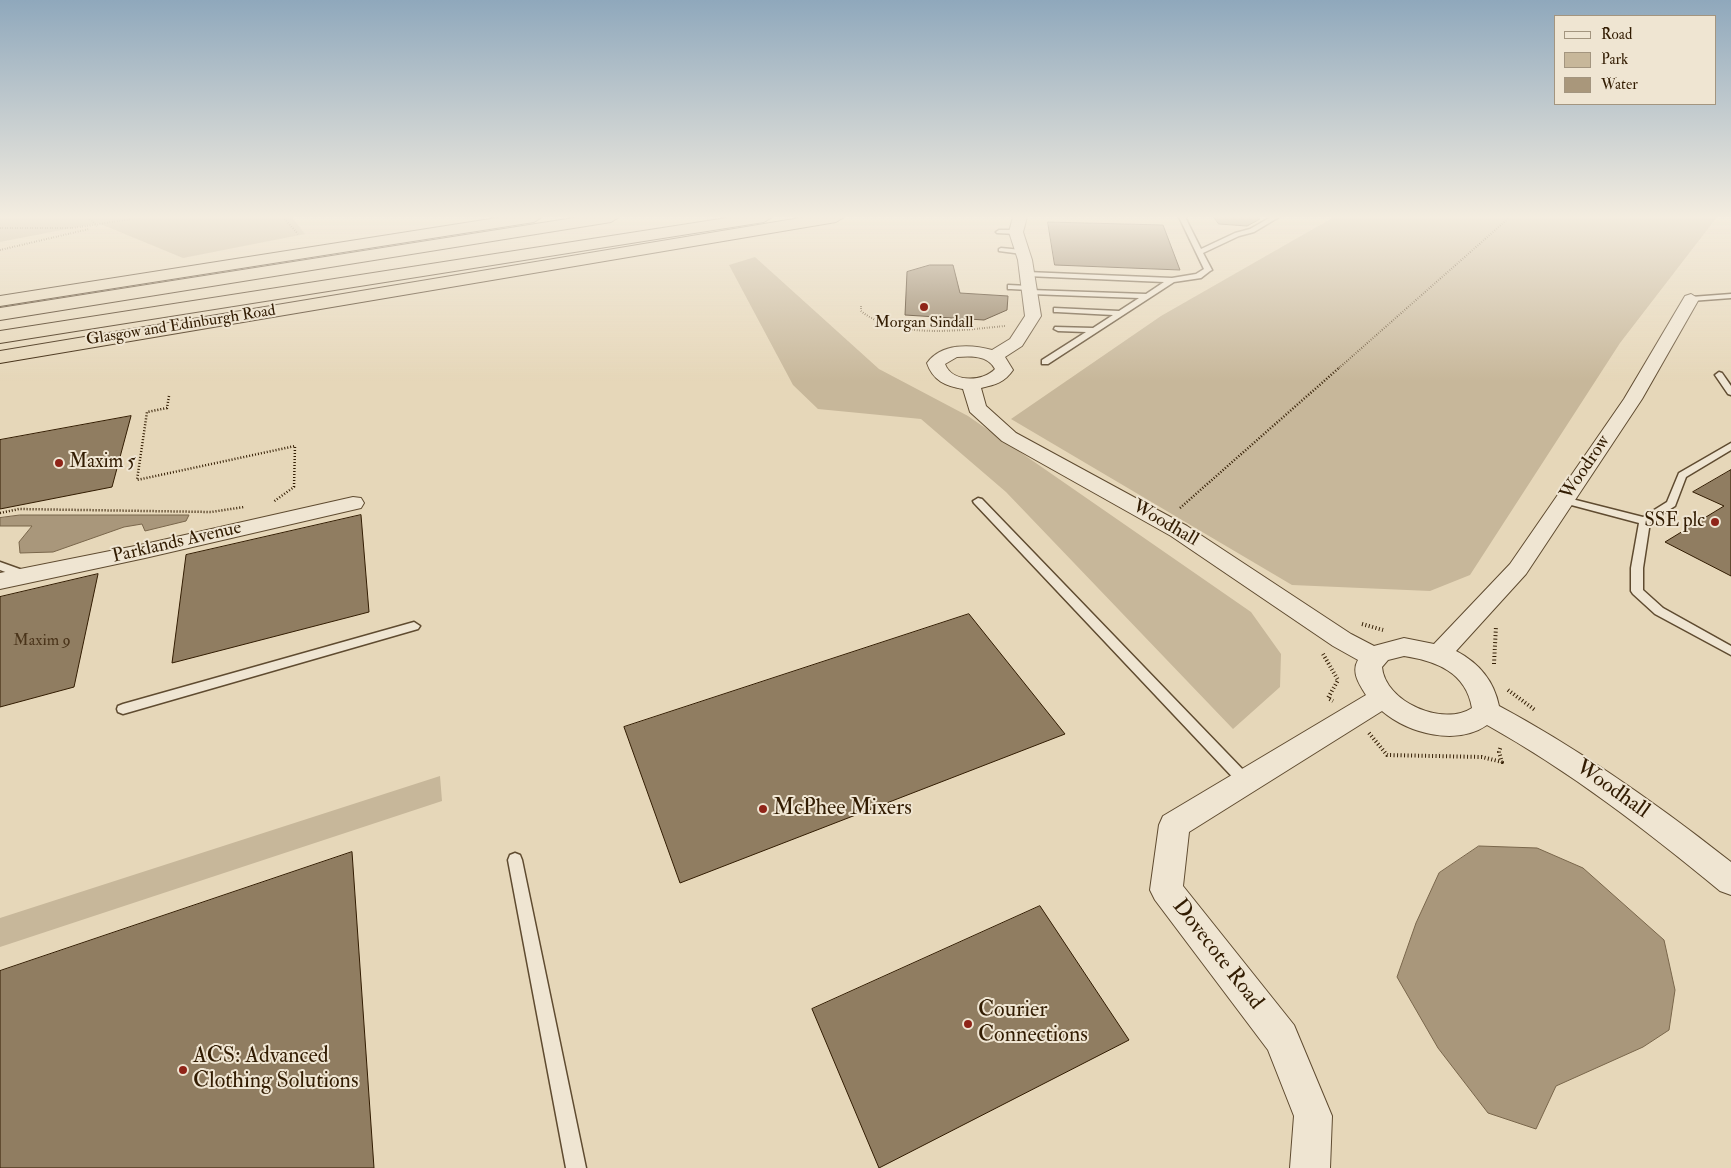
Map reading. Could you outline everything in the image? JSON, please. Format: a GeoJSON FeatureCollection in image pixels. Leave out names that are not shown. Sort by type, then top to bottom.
{"type":"FeatureCollection","features":[{"type":"Feature","properties":{"kind":"highway"},"geometry":{"type":"LineString","coordinates":[[0,301],[187,272]]}},
{"type":"Feature","properties":{"kind":"highway"},"geometry":{"type":"LineString","coordinates":[[0,314],[268,272]]}},
{"type":"Feature","properties":{"kind":"highway"},"geometry":{"type":"LineString","coordinates":[[0,321],[314,272]]}},
{"type":"Feature","properties":{"kind":"highway"},"geometry":{"type":"LineString","coordinates":[[0,335],[385,272]]}},
{"type":"Feature","properties":{"kind":"highway"},"geometry":{"type":"LineString","coordinates":[[0,335],[411,272]]}},
{"type":"Feature","properties":{"kind":"highway","name":"Glasgow and Edinburgh Road"},"geometry":{"type":"LineString","coordinates":[[0,357],[511,272]]}},
{"type":"Feature","properties":{"kind":"street"},"geometry":{"type":"LineString","coordinates":[[994,357],[1016,342],[1033,316],[1026,272]]}},
{"type":"Feature","properties":{"kind":"street","name":"Woodrow"},"geometry":{"type":"LineString","coordinates":[[1439,654],[1518,569],[1633,399],[1691,299]]}},
{"type":"Feature","properties":{"kind":"street"},"geometry":{"type":"LineString","coordinates":[[964,351],[981,352],[994,357],[1002,364],[1004,370],[1000,375],[986,382],[971,384],[950,380],[941,376],[936,369],[938,360],[946,355],[964,351]]}},
{"type":"Feature","properties":{"kind":"street","name":"Woodhall"},"geometry":{"type":"LineString","coordinates":[[971,384],[977,408],[1009,437],[1164,522],[1342,640],[1374,657]]}},
{"type":"Feature","properties":{"kind":"street","name":"Parklands Avenue"},"geometry":{"type":"LineString","coordinates":[[0,581],[145,551],[353,503]]}},
{"type":"Feature","properties":{"kind":"street"},"geometry":{"type":"LineString","coordinates":[[1404,647],[1439,654],[1462,667],[1479,684],[1485,696],[1486,712],[1468,724],[1452,726],[1434,724],[1396,710],[1382,698],[1372,685],[1368,672],[1374,657],[1390,648],[1404,647]]}},
{"type":"Feature","properties":{"kind":"street","name":"Dovecote Road"},"geometry":{"type":"LineString","coordinates":[[1310,1168],[1313,1116],[1281,1038],[1166,890],[1174,825],[1382,698]]}},
{"type":"Feature","properties":{"kind":"street","name":"Woodhall"},"geometry":{"type":"LineString","coordinates":[[1486,712],[1535,737],[1648,814],[1731,880]]}},
{"type":"Feature","properties":{"kind":"lane"},"geometry":{"type":"LineString","coordinates":[[1011,287],[1172,280],[1198,276],[1205,272]]}},
{"type":"Feature","properties":{"kind":"lane"},"geometry":{"type":"LineString","coordinates":[[1045,362],[1172,280]]}},
{"type":"Feature","properties":{"kind":"lane"},"geometry":{"type":"LineString","coordinates":[[1029,285],[1149,296]]}},
{"type":"Feature","properties":{"kind":"lane","name":"Woodrow"},"geometry":{"type":"LineString","coordinates":[[1691,299],[1731,296]]}},
{"type":"Feature","properties":{"kind":"lane"},"geometry":{"type":"LineString","coordinates":[[1057,310],[1122,313]]}},
{"type":"Feature","properties":{"kind":"lane"},"geometry":{"type":"LineString","coordinates":[[1058,329],[1094,330]]}},
{"type":"Feature","properties":{"kind":"lane"},"geometry":{"type":"LineString","coordinates":[[1718,375],[1731,392]]}},
{"type":"Feature","properties":{"kind":"lane"},"geometry":{"type":"LineString","coordinates":[[1731,446],[1682,476],[1671,504],[1645,521],[1637,568],[1637,591],[1659,611],[1731,650]]}},
{"type":"Feature","properties":{"kind":"lane"},"geometry":{"type":"LineString","coordinates":[[1564,500],[1645,521]]}},
{"type":"Feature","properties":{"kind":"lane"},"geometry":{"type":"LineString","coordinates":[[978,501],[1245,781]]}},
{"type":"Feature","properties":{"kind":"lane"},"geometry":{"type":"LineString","coordinates":[[0,566],[25,576]]}},
{"type":"Feature","properties":{"kind":"lane"},"geometry":{"type":"LineString","coordinates":[[123,709],[414,626]]}},
{"type":"Feature","properties":{"kind":"lane"},"geometry":{"type":"LineString","coordinates":[[516,860],[576,1168]]}},
{"type":"Feature","properties":{"kind":"path"},"geometry":{"type":"LineString","coordinates":[[1164,522],[1448,272]]}},
{"type":"Feature","properties":{"kind":"path"},"geometry":{"type":"LineString","coordinates":[[861,306],[860,311],[865,317],[887,326],[953,331],[1028,324]]}},
{"type":"Feature","properties":{"kind":"path"},"geometry":{"type":"LineString","coordinates":[[169,396],[167,408],[147,412],[138,480],[295,446],[294,487],[270,503]]}},
{"type":"Feature","properties":{"kind":"path"},"geometry":{"type":"LineString","coordinates":[[0,513],[19,509],[211,512],[251,506]]}},
{"type":"Feature","properties":{"kind":"path"},"geometry":{"type":"LineString","coordinates":[[1493,672],[1496,627],[1500,618]]}},
{"type":"Feature","properties":{"kind":"path"},"geometry":{"type":"LineString","coordinates":[[1506,689],[1536,711]]}},
{"type":"Feature","properties":{"kind":"green space"},"geometry":{"type":"Polygon","coordinates":[[[732,272],[771,272],[879,369],[968,416],[1251,612],[1281,654],[1280,687],[1233,729],[1006,492],[921,419],[818,409],[793,385],[732,272]]]}},
{"type":"Feature","properties":{"kind":"green space"},"geometry":{"type":"Polygon","coordinates":[[[1239,272],[1675,272],[1620,343],[1470,575],[1430,591],[1292,585],[1011,419],[1161,316],[1239,272]]]}},
{"type":"Feature","properties":{"kind":"green space"},"geometry":{"type":"Polygon","coordinates":[[[440,776],[442,801],[0,947],[0,918],[440,776]]]}},
{"type":"Feature","properties":{"kind":"water"},"geometry":{"type":"Polygon","coordinates":[[[20,515],[189,515],[186,521],[145,531],[142,524],[124,527],[53,552],[20,553],[19,542],[32,526],[0,526],[0,518],[20,515]]]}},
{"type":"Feature","properties":{"kind":"water"},"geometry":{"type":"Polygon","coordinates":[[[1479,846],[1537,848],[1583,868],[1664,940],[1675,990],[1669,1030],[1643,1047],[1556,1086],[1536,1129],[1488,1113],[1438,1048],[1397,977],[1416,923],[1439,873],[1479,846]]]}},
{"type":"Feature","properties":{"kind":"building"},"geometry":{"type":"Polygon","coordinates":[[[907,272],[955,272],[960,293],[1008,296],[1007,310],[984,320],[905,315],[907,272]]]}},
{"type":"Feature","properties":{"kind":"building","name":"Maxim 5"},"geometry":{"type":"Polygon","coordinates":[[[131,416],[112,487],[0,509],[0,440],[131,416]]]}},
{"type":"Feature","properties":{"kind":"building","name":"SSE plc"},"geometry":{"type":"Polygon","coordinates":[[[1731,470],[1731,576],[1665,542],[1724,506],[1693,492],[1731,470]]]}},
{"type":"Feature","properties":{"kind":"building"},"geometry":{"type":"Polygon","coordinates":[[[361,515],[369,612],[172,663],[186,555],[361,515]]]}},
{"type":"Feature","properties":{"kind":"building"},"geometry":{"type":"Polygon","coordinates":[[[98,574],[74,687],[0,707],[0,597],[98,574]]]}},
{"type":"Feature","properties":{"kind":"building","name":"McPhee Mixers"},"geometry":{"type":"Polygon","coordinates":[[[969,614],[1065,734],[680,883],[624,727],[969,614]]]}},
{"type":"Feature","properties":{"kind":"building","name":"ACS: Advanced Clothing Solutions"},"geometry":{"type":"Polygon","coordinates":[[[352,852],[374,1168],[0,1168],[0,971],[352,852]]]}},
{"type":"Feature","properties":{"kind":"building","name":"Courier Connections"},"geometry":{"type":"Polygon","coordinates":[[[1040,906],[1129,1040],[879,1168],[812,1009],[1040,906]]]}},
{"type":"Feature","properties":{"kind":"place","name":"Morgan Sindall"},"geometry":{"type":"Point","coordinates":[924,307]}},
{"type":"Feature","properties":{"kind":"place","name":"Maxim 5"},"geometry":{"type":"Point","coordinates":[59,463]}},
{"type":"Feature","properties":{"kind":"place","name":"SSE plc"},"geometry":{"type":"Point","coordinates":[1715,522]}},
{"type":"Feature","properties":{"kind":"place","name":"McPhee Mixers"},"geometry":{"type":"Point","coordinates":[763,809]}},
{"type":"Feature","properties":{"kind":"place","name":"Courier Connections"},"geometry":{"type":"Point","coordinates":[968,1024]}},
{"type":"Feature","properties":{"kind":"place","name":"ACS: Advanced Clothing Solutions"},"geometry":{"type":"Point","coordinates":[183,1070]}}]}
